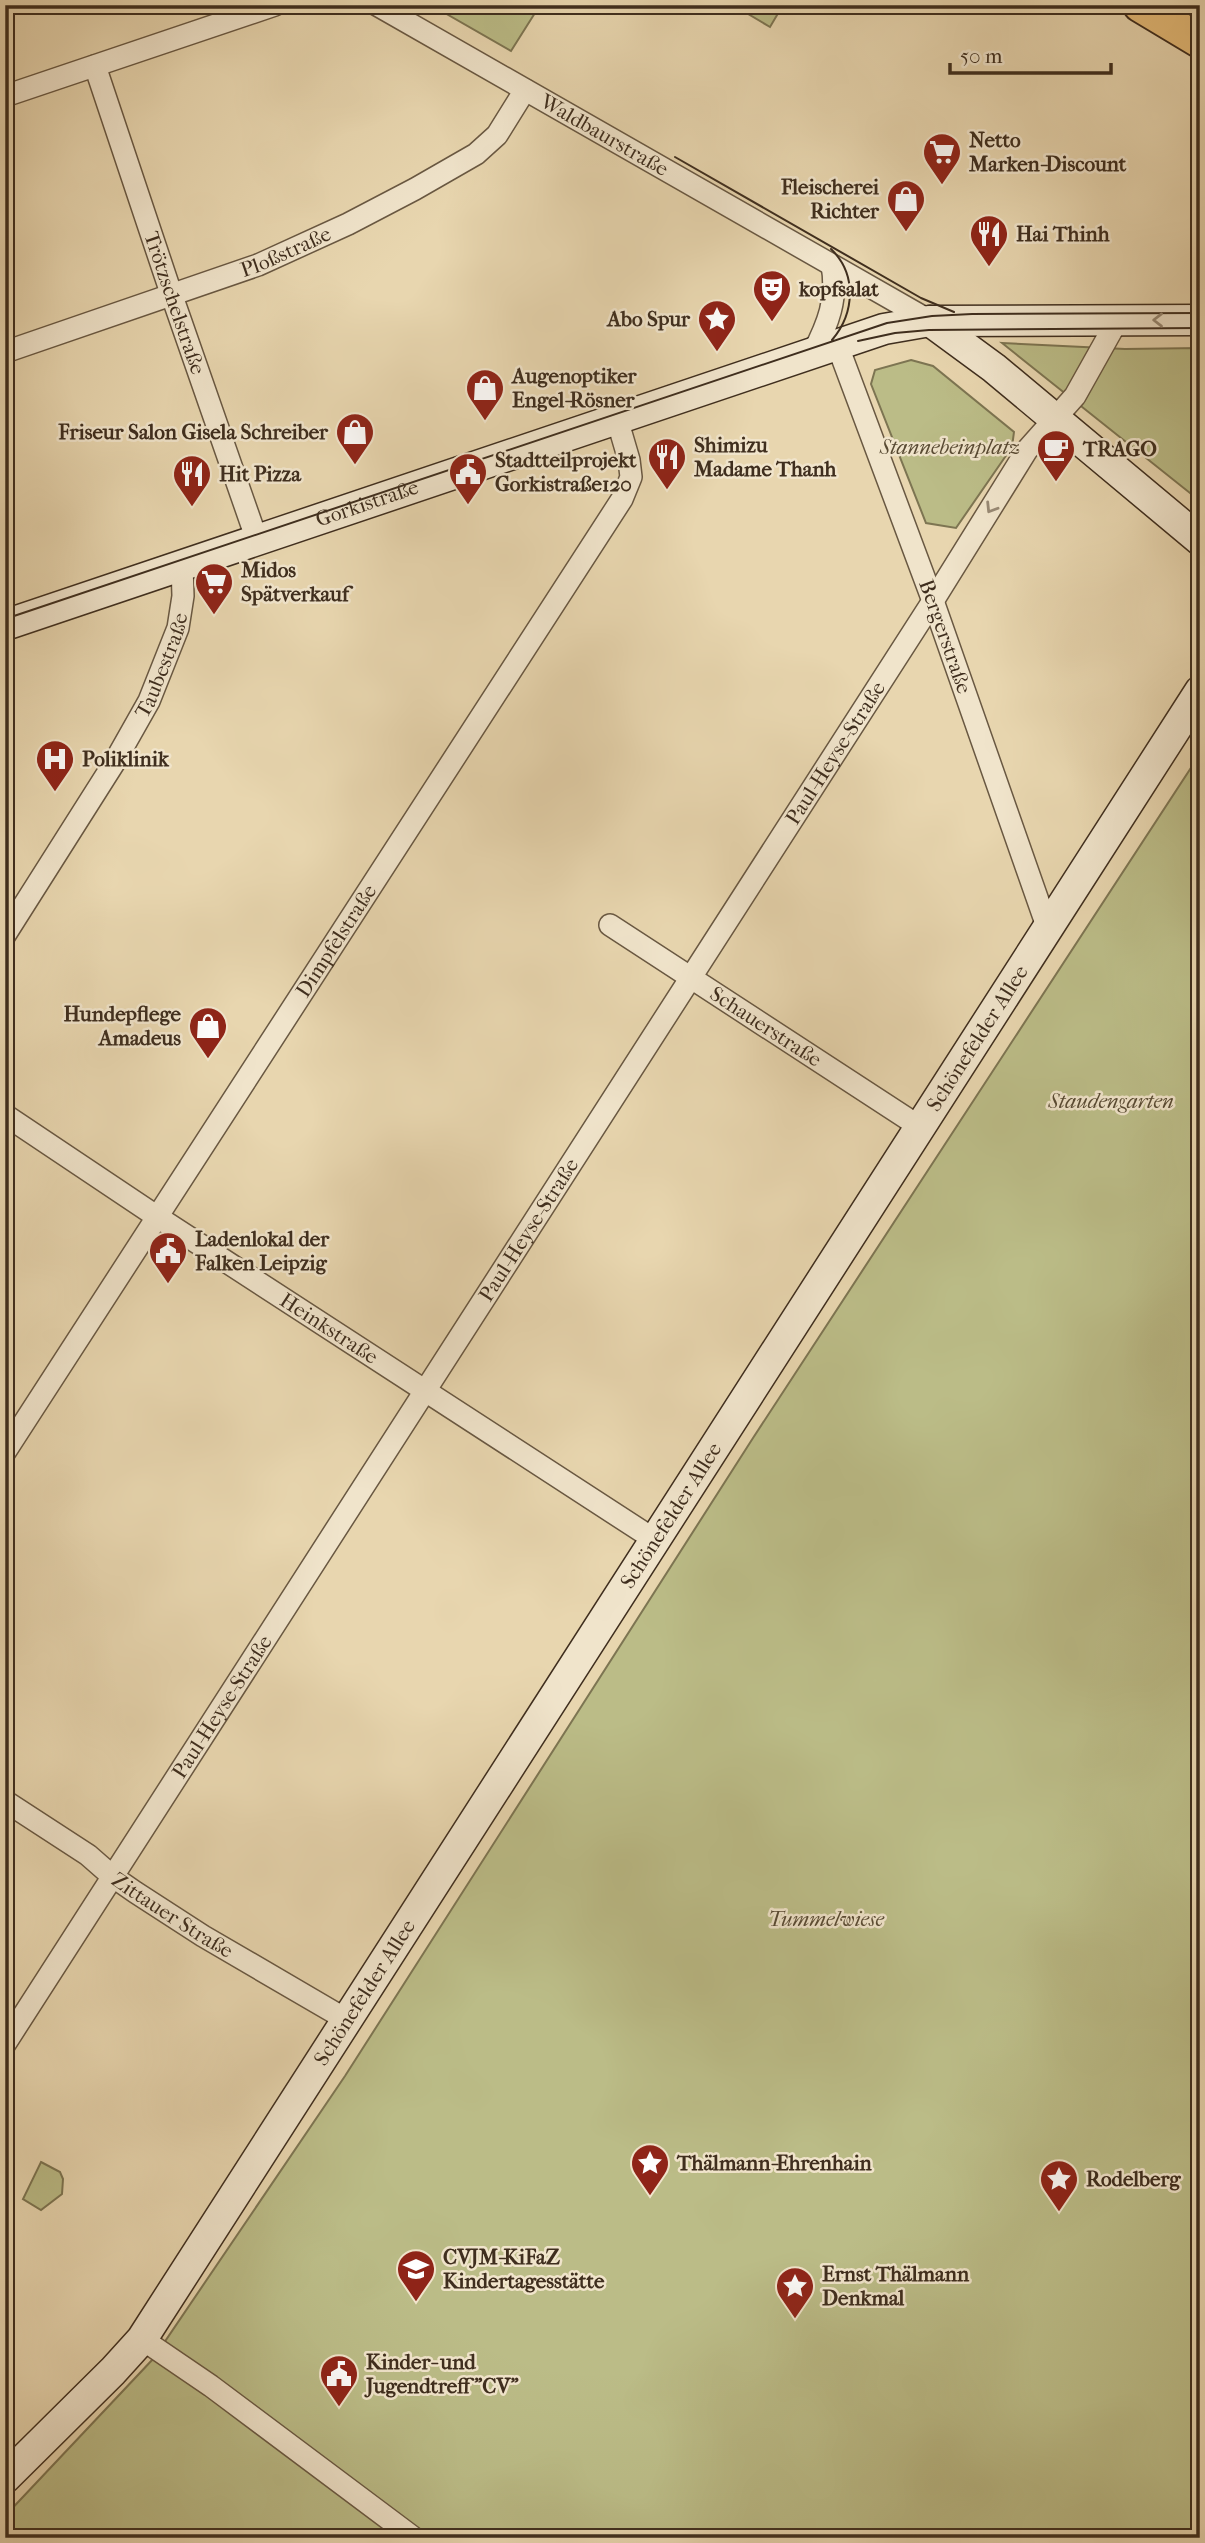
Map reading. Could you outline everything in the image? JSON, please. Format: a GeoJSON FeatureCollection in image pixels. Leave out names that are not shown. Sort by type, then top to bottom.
{"type":"FeatureCollection","features":[{"type":"Feature","properties":{"kind":"main road"},"geometry":{"type":"LineString","coordinates":[[1140,5],[1200,41]]}},
{"type":"Feature","properties":{"kind":"main road"},"geometry":{"type":"LineString","coordinates":[[930,321],[1200,320]]}},
{"type":"Feature","properties":{"kind":"main road"},"geometry":{"type":"LineString","coordinates":[[930,321],[994,368],[1200,540]]}},
{"type":"Feature","properties":{"kind":"main road","name":"Gorkistraße"},"geometry":{"type":"LineString","coordinates":[[5,625],[884,329],[930,321]]}},
{"type":"Feature","properties":{"kind":"main road","name":"Schönefelder Allee"},"geometry":{"type":"LineString","coordinates":[[5,2478],[142,2339],[1200,691]]}},
{"type":"Feature","properties":{"kind":"street"},"geometry":{"type":"LineString","coordinates":[[5,96],[275,5]]}},
{"type":"Feature","properties":{"kind":"street","name":"Waldbaurstraße"},"geometry":{"type":"LineString","coordinates":[[377,5],[930,321]]}},
{"type":"Feature","properties":{"kind":"street","name":"Trötzschelstraße"},"geometry":{"type":"LineString","coordinates":[[95,66],[257,540]]}},
{"type":"Feature","properties":{"kind":"street","name":"Ploßstraße"},"geometry":{"type":"LineString","coordinates":[[5,352],[258,265],[370,213],[476,153],[497,135],[525,90]]}},
{"type":"Feature","properties":{"kind":"street"},"geometry":{"type":"LineString","coordinates":[[825,349],[835,281],[832,265]]}},
{"type":"Feature","properties":{"kind":"street"},"geometry":{"type":"LineString","coordinates":[[1053,418],[1075,396],[1117,321]]}},
{"type":"Feature","properties":{"kind":"street","name":"Bergerstraße"},"geometry":{"type":"LineString","coordinates":[[825,349],[933,601],[1048,929]]}},
{"type":"Feature","properties":{"kind":"street","name":"Paul-Heyse-Straße"},"geometry":{"type":"LineString","coordinates":[[5,2044],[933,601],[1027,450],[1053,418]]}},
{"type":"Feature","properties":{"kind":"street","name":"Dimpfelstraße"},"geometry":{"type":"LineString","coordinates":[[5,1452],[622,499],[631,477],[617,419]]}},
{"type":"Feature","properties":{"kind":"street","name":"Taubestraße"},"geometry":{"type":"LineString","coordinates":[[5,935],[114,763],[149,701],[178,628],[183,596],[182,565]]}},
{"type":"Feature","properties":{"kind":"street","name":"Schauerstraße"},"geometry":{"type":"LineString","coordinates":[[610,925],[920,1127]]}},
{"type":"Feature","properties":{"kind":"street","name":"Heinkstraße"},"geometry":{"type":"LineString","coordinates":[[5,1115],[655,1540]]}},
{"type":"Feature","properties":{"kind":"street","name":"Zittauer Straße"},"geometry":{"type":"LineString","coordinates":[[5,1801],[88,1855],[112,1876],[203,1936],[347,2020]]}},
{"type":"Feature","properties":{"kind":"street"},"geometry":{"type":"LineString","coordinates":[[142,2339],[211,2386],[414,2538]]}},
{"type":"Feature","properties":{"kind":"green space"},"geometry":{"type":"Polygon","coordinates":[[[431,5],[540,5],[511,51],[431,5]]]}},
{"type":"Feature","properties":{"kind":"green space"},"geometry":{"type":"Polygon","coordinates":[[[733,5],[783,5],[770,27],[733,5]]]}},
{"type":"Feature","properties":{"kind":"green space","name":"Stannebeinplatz"},"geometry":{"type":"Polygon","coordinates":[[[1002,343],[1125,349],[1200,348],[1200,501],[1002,343]]]}},
{"type":"Feature","properties":{"kind":"green space","name":"Stannebeinplatz"},"geometry":{"type":"Polygon","coordinates":[[[911,360],[933,366],[1014,432],[1012,447],[956,528],[926,523],[871,384],[875,370],[911,360]]]}},
{"type":"Feature","properties":{"kind":"green space"},"geometry":{"type":"Polygon","coordinates":[[[1200,754],[1200,2538],[5,2538],[5,2516],[153,2359],[345,2076],[753,1438],[1200,754]]]}},
{"type":"Feature","properties":{"kind":"green space"},"geometry":{"type":"Polygon","coordinates":[[[41,2162],[60,2172],[63,2179],[62,2194],[41,2210],[23,2199],[41,2162]]]}},
{"type":"Feature","properties":{"kind":"tram line"},"geometry":{"type":"LineString","coordinates":[[675,157],[921,298],[954,312]]}},
{"type":"Feature","properties":{"kind":"tram line"},"geometry":{"type":"LineString","coordinates":[[831,249],[845,270],[850,294],[845,318],[832,340]]}},
{"type":"Feature","properties":{"kind":"tram line"},"geometry":{"type":"LineString","coordinates":[[5,619],[887,323],[932,316],[972,314],[1200,313]]}},
{"type":"Feature","properties":{"kind":"tram line"},"geometry":{"type":"LineString","coordinates":[[858,341],[895,333],[929,330],[1200,328]]}},
{"type":"Feature","properties":{"kind":"place","name":"Netto Marken-Discount"},"geometry":{"type":"Point","coordinates":[942,186]}},
{"type":"Feature","properties":{"kind":"place","name":"Fleischerei Richter"},"geometry":{"type":"Point","coordinates":[906,233]}},
{"type":"Feature","properties":{"kind":"place","name":"Hai Thinh"},"geometry":{"type":"Point","coordinates":[989,268]}},
{"type":"Feature","properties":{"kind":"place","name":"kopfsalat"},"geometry":{"type":"Point","coordinates":[772,323]}},
{"type":"Feature","properties":{"kind":"place","name":"Abo Spur"},"geometry":{"type":"Point","coordinates":[717,353]}},
{"type":"Feature","properties":{"kind":"place","name":"Augenoptiker Engel-Rösner"},"geometry":{"type":"Point","coordinates":[485,422]}},
{"type":"Feature","properties":{"kind":"place","name":"Friseur Salon Gisela Schreiber"},"geometry":{"type":"Point","coordinates":[355,466]}},
{"type":"Feature","properties":{"kind":"place","name":"TRAGO"},"geometry":{"type":"Point","coordinates":[1056,483]}},
{"type":"Feature","properties":{"kind":"place","name":"Shimizu Madame Thanh"},"geometry":{"type":"Point","coordinates":[667,491]}},
{"type":"Feature","properties":{"kind":"place","name":"Stadtteilprojekt Gorkistraße120"},"geometry":{"type":"Point","coordinates":[468,506]}},
{"type":"Feature","properties":{"kind":"place","name":"Hit Pizza"},"geometry":{"type":"Point","coordinates":[192,508]}},
{"type":"Feature","properties":{"kind":"place","name":"Midos Spätverkauf"},"geometry":{"type":"Point","coordinates":[214,616]}},
{"type":"Feature","properties":{"kind":"place","name":"Poliklinik"},"geometry":{"type":"Point","coordinates":[55,793]}},
{"type":"Feature","properties":{"kind":"place","name":"Hundepflege Amadeus"},"geometry":{"type":"Point","coordinates":[208,1060]}},
{"type":"Feature","properties":{"kind":"place","name":"Ladenlokal der Falken Leipzig"},"geometry":{"type":"Point","coordinates":[168,1285]}},
{"type":"Feature","properties":{"kind":"place","name":"Thälmann-Ehrenhain"},"geometry":{"type":"Point","coordinates":[650,2197]}},
{"type":"Feature","properties":{"kind":"place","name":"Rodelberg"},"geometry":{"type":"Point","coordinates":[1059,2213]}},
{"type":"Feature","properties":{"kind":"place","name":"CVJM-KiFaZ Kindertagesstätte"},"geometry":{"type":"Point","coordinates":[416,2303]}},
{"type":"Feature","properties":{"kind":"place","name":"Ernst Thälmann Denkmal"},"geometry":{"type":"Point","coordinates":[795,2320]}},
{"type":"Feature","properties":{"kind":"place","name":"Kinder- und Jugendtreff \"CV\""},"geometry":{"type":"Point","coordinates":[339,2408]}},
{"type":"Feature","properties":{"kind":"park label","name":"Staudengarten"},"geometry":{"type":"Point","coordinates":[1111,1101]}},
{"type":"Feature","properties":{"kind":"park label","name":"Tummelwiese"},"geometry":{"type":"Point","coordinates":[826,1919]}}]}
